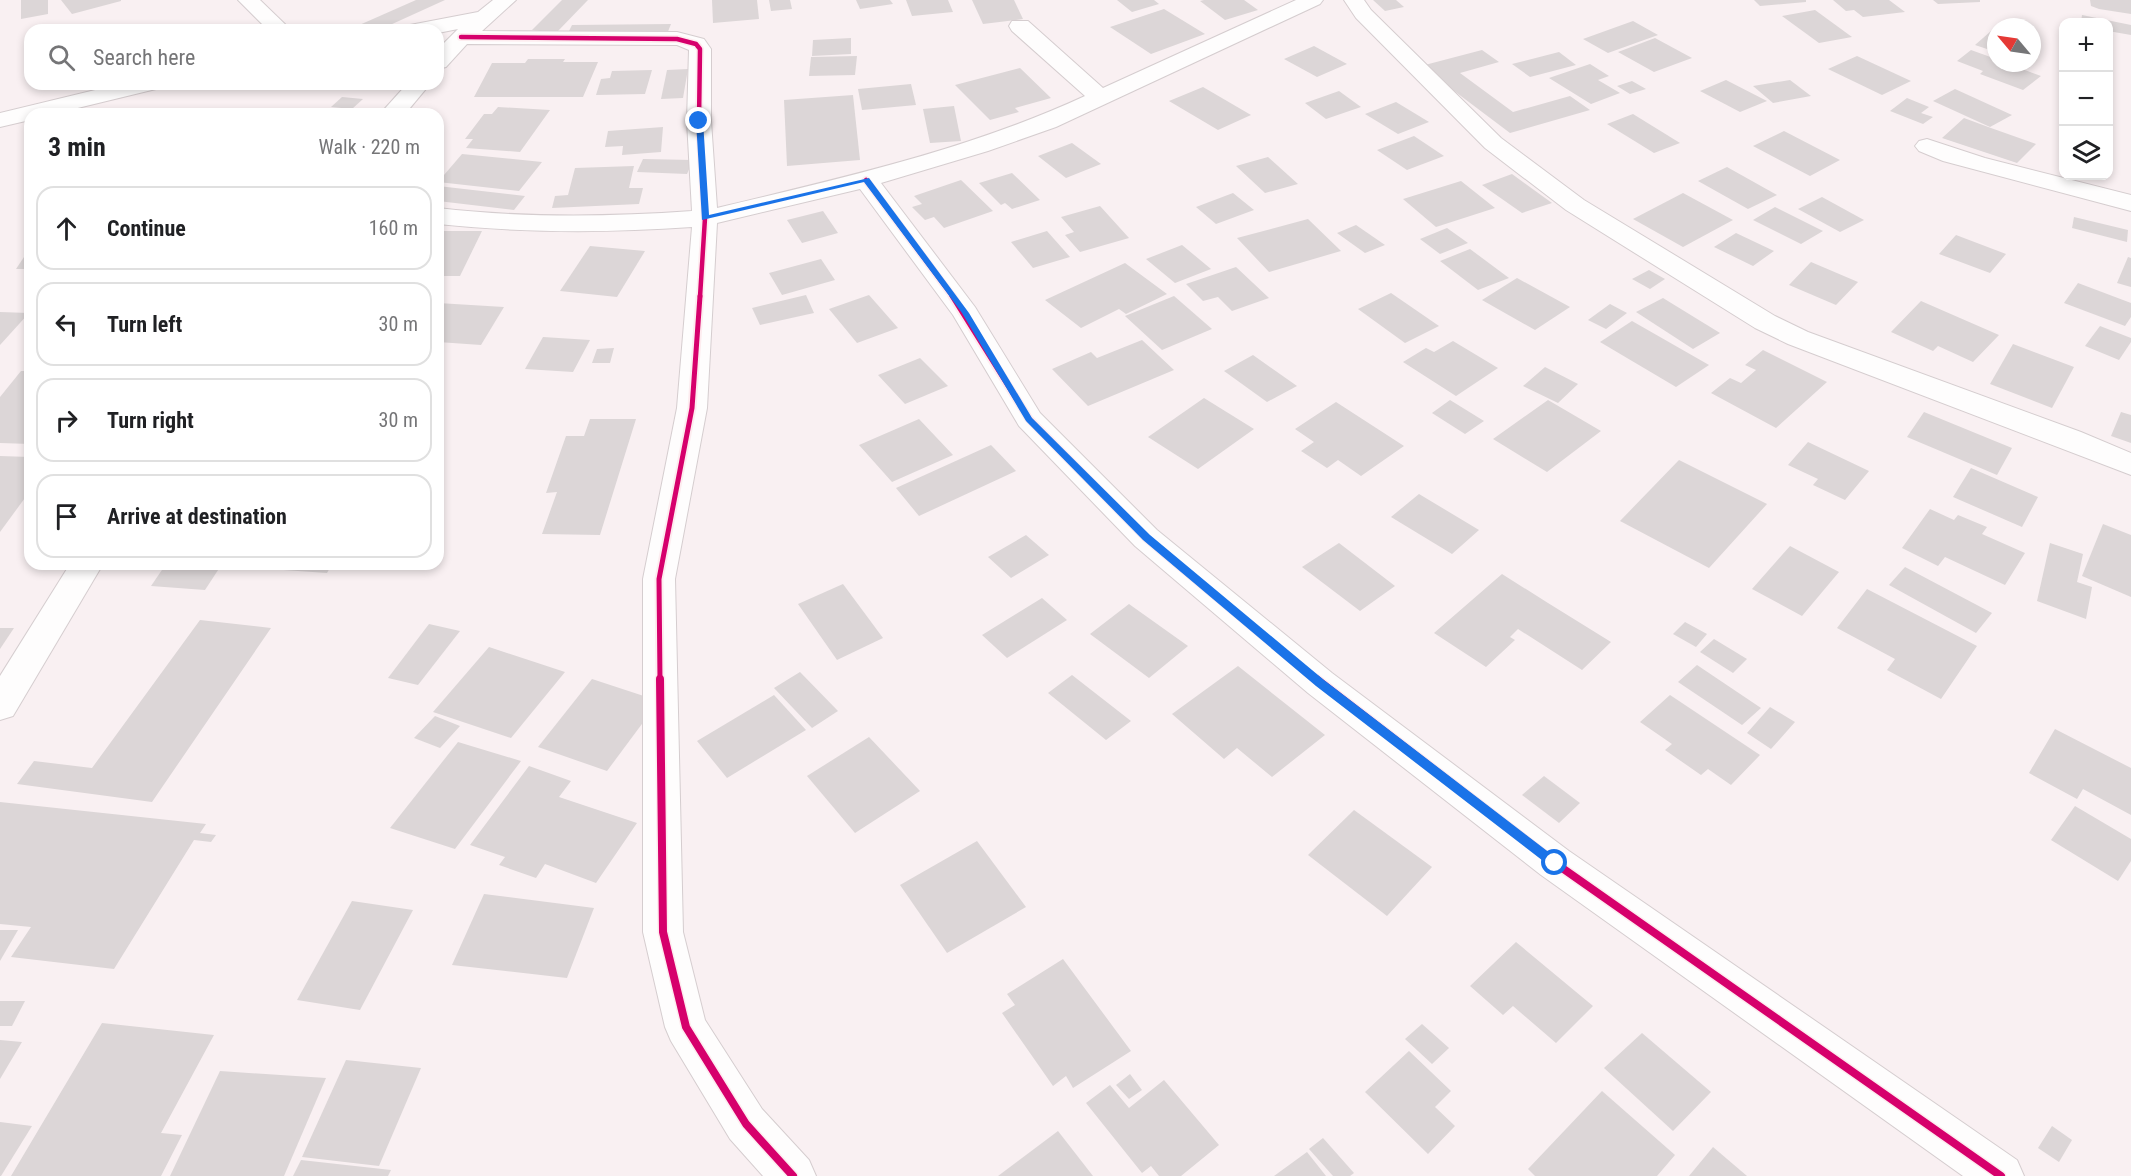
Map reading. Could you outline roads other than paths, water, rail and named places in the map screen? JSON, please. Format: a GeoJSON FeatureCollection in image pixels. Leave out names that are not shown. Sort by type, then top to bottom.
{"type":"FeatureCollection","features":[{"type":"Feature","properties":{"kind":"street"},"geometry":{"type":"LineString","coordinates":[[248,0],[274,24]]}},
{"type":"Feature","properties":{"kind":"street"},"geometry":{"type":"LineString","coordinates":[[444,55],[482,18],[506,0]]}},
{"type":"Feature","properties":{"kind":"street"},"geometry":{"type":"LineString","coordinates":[[1354,0],[1362,14],[1493,143],[1575,205],[1765,322],[1798,338],[2070,439],[2131,465]]}},
{"type":"Feature","properties":{"kind":"street"},"geometry":{"type":"LineString","coordinates":[[444,217],[502,223],[610,224],[705,218],[866,180],[980,146],[1048,122],[1294,3]]}},
{"type":"Feature","properties":{"kind":"street"},"geometry":{"type":"LineString","coordinates":[[444,25],[482,18]]}},
{"type":"Feature","properties":{"kind":"street"},"geometry":{"type":"LineString","coordinates":[[1020,26],[1101,98]]}},
{"type":"Feature","properties":{"kind":"street"},"geometry":{"type":"LineString","coordinates":[[461,37],[677,39],[696,44],[699,49],[699,121],[705,218],[692,408],[659,579],[663,932],[686,1027],[746,1124],[793,1176]]}},
{"type":"Feature","properties":{"kind":"street"},"geometry":{"type":"LineString","coordinates":[[49,108],[122,90]]}},
{"type":"Feature","properties":{"kind":"street"},"geometry":{"type":"LineString","coordinates":[[397,108],[414,90]]}},
{"type":"Feature","properties":{"kind":"street"},"geometry":{"type":"LineString","coordinates":[[0,120],[24,114]]}},
{"type":"Feature","properties":{"kind":"street"},"geometry":{"type":"LineString","coordinates":[[1927,146],[1980,165],[2073,185],[2131,203]]}},
{"type":"Feature","properties":{"kind":"street"},"geometry":{"type":"LineString","coordinates":[[866,180],[965,313],[1029,419],[1146,538],[1320,683],[1555,863],[2001,1176]]}},
{"type":"Feature","properties":{"kind":"street"},"geometry":{"type":"LineString","coordinates":[[0,706],[83,570]]}}]}
